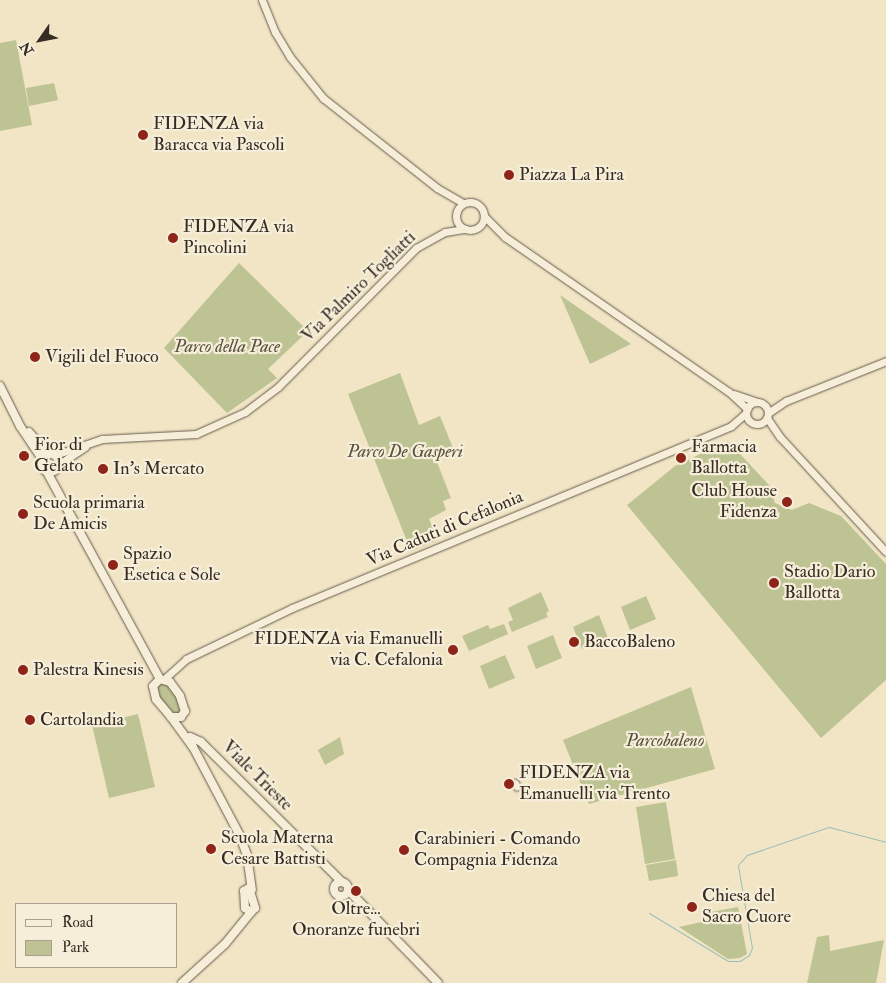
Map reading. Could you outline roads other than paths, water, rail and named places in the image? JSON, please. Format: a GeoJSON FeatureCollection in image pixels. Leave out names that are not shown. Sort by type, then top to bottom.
{"type":"FeatureCollection","features":[{"type":"Feature","properties":{"kind":"main road"},"geometry":{"type":"LineString","coordinates":[[0,386],[12,408],[48,456],[59,466]]}},
{"type":"Feature","properties":{"kind":"main road"},"geometry":{"type":"LineString","coordinates":[[48,456],[41,466],[47,472],[149,663],[161,679],[174,686],[184,703],[185,711],[180,717]]}},
{"type":"Feature","properties":{"kind":"main road"},"geometry":{"type":"LineString","coordinates":[[47,472],[59,466]]}},
{"type":"Feature","properties":{"kind":"main road"},"geometry":{"type":"LineString","coordinates":[[59,466],[55,478],[66,508]]}},
{"type":"Feature","properties":{"kind":"main road"},"geometry":{"type":"LineString","coordinates":[[149,663],[159,705],[171,717],[193,746],[240,834],[249,870],[248,910],[239,927],[182,983]]}},
{"type":"Feature","properties":{"kind":"main road"},"geometry":{"type":"LineString","coordinates":[[154,686],[161,679]]}},
{"type":"Feature","properties":{"kind":"main road"},"geometry":{"type":"LineString","coordinates":[[171,717],[180,717]]}},
{"type":"Feature","properties":{"kind":"main road"},"geometry":{"type":"LineString","coordinates":[[180,717],[193,746]]}},
{"type":"Feature","properties":{"kind":"main road","name":"Viale Trieste"},"geometry":{"type":"LineString","coordinates":[[190,737],[201,742],[348,890]]}},
{"type":"Feature","properties":{"kind":"main road"},"geometry":{"type":"LineString","coordinates":[[342,882],[334,889],[341,896],[364,907]]}},
{"type":"Feature","properties":{"kind":"main road"},"geometry":{"type":"LineString","coordinates":[[341,896],[348,890],[438,983]]}},
{"type":"Feature","properties":{"kind":"street"},"geometry":{"type":"LineString","coordinates":[[262,0],[275,32],[290,57],[324,98],[437,188],[462,203]]}},
{"type":"Feature","properties":{"kind":"street"},"geometry":{"type":"LineString","coordinates":[[437,188],[465,229]]}},
{"type":"Feature","properties":{"kind":"street","name":"Via Palmiro Togliatti"},"geometry":{"type":"LineString","coordinates":[[48,456],[91,442],[196,434],[245,412],[278,387],[408,255],[433,237],[456,215],[462,203],[478,204],[484,216],[504,238],[729,392],[746,411],[754,424],[780,437]]}},
{"type":"Feature","properties":{"kind":"street"},"geometry":{"type":"LineString","coordinates":[[478,228],[484,216]]}},
{"type":"Feature","properties":{"kind":"street","name":"Via Palmiro Togliatti"},"geometry":{"type":"LineString","coordinates":[[433,237],[453,229],[478,228],[504,238]]}},
{"type":"Feature","properties":{"kind":"street"},"geometry":{"type":"LineString","coordinates":[[746,411],[761,404],[786,401],[886,361]]}},
{"type":"Feature","properties":{"kind":"street","name":"Via Palmiro Togliatti"},"geometry":{"type":"LineString","coordinates":[[729,392],[761,404],[780,437],[886,552]]}},
{"type":"Feature","properties":{"kind":"street"},"geometry":{"type":"LineString","coordinates":[[754,424],[786,401]]}},
{"type":"Feature","properties":{"kind":"street","name":"Via Caduti di Cefalonia"},"geometry":{"type":"LineString","coordinates":[[731,426],[746,411]]}},
{"type":"Feature","properties":{"kind":"street","name":"Via Caduti di Cefalonia"},"geometry":{"type":"LineString","coordinates":[[161,679],[177,669],[186,659],[204,649],[292,608],[731,426],[754,424]]}},
{"type":"Feature","properties":{"kind":"street"},"geometry":{"type":"LineString","coordinates":[[59,466],[91,442]]}},
{"type":"Feature","properties":{"kind":"street"},"geometry":{"type":"LineString","coordinates":[[174,686],[177,669]]}},
{"type":"Feature","properties":{"kind":"waterway"},"geometry":{"type":"LineString","coordinates":[[649,913],[728,961],[740,961],[749,955],[752,948],[738,865],[747,855],[829,827],[886,842]]}},
{"type":"Feature","properties":{"kind":"place","name":"FIDENZA via Baracca via Pascoli"},"geometry":{"type":"Point","coordinates":[143,135]}},
{"type":"Feature","properties":{"kind":"place","name":"Piazza La Pira"},"geometry":{"type":"Point","coordinates":[509,175]}},
{"type":"Feature","properties":{"kind":"place","name":"FIDENZA via Pincolini"},"geometry":{"type":"Point","coordinates":[173,238]}},
{"type":"Feature","properties":{"kind":"place","name":"Vigili del Fuoco"},"geometry":{"type":"Point","coordinates":[35,357]}},
{"type":"Feature","properties":{"kind":"place","name":"Fior di Gelato"},"geometry":{"type":"Point","coordinates":[24,456]}},
{"type":"Feature","properties":{"kind":"place","name":"Farmacia Ballotta"},"geometry":{"type":"Point","coordinates":[681,458]}},
{"type":"Feature","properties":{"kind":"place","name":"In's Mercato"},"geometry":{"type":"Point","coordinates":[103,469]}},
{"type":"Feature","properties":{"kind":"place","name":"Club House Fidenza"},"geometry":{"type":"Point","coordinates":[787,502]}},
{"type":"Feature","properties":{"kind":"place","name":"Scuola primaria De Amicis"},"geometry":{"type":"Point","coordinates":[23,514]}},
{"type":"Feature","properties":{"kind":"place","name":"Spazio Esetica e Sole"},"geometry":{"type":"Point","coordinates":[113,565]}},
{"type":"Feature","properties":{"kind":"place","name":"Stadio Dario Ballotta"},"geometry":{"type":"Point","coordinates":[774,583]}},
{"type":"Feature","properties":{"kind":"place","name":"BaccoBaleno"},"geometry":{"type":"Point","coordinates":[574,642]}},
{"type":"Feature","properties":{"kind":"place","name":"FIDENZA via Emanuelli via C. Cefalonia"},"geometry":{"type":"Point","coordinates":[453,650]}},
{"type":"Feature","properties":{"kind":"place","name":"Palestra Kinesis"},"geometry":{"type":"Point","coordinates":[23,670]}},
{"type":"Feature","properties":{"kind":"place","name":"Cartolandia"},"geometry":{"type":"Point","coordinates":[30,720]}},
{"type":"Feature","properties":{"kind":"place","name":"FIDENZA via Emanuelli via Trento"},"geometry":{"type":"Point","coordinates":[509,784]}},
{"type":"Feature","properties":{"kind":"place","name":"Scuola Materna Cesare Battisti"},"geometry":{"type":"Point","coordinates":[211,849]}},
{"type":"Feature","properties":{"kind":"place","name":"Carabinieri - Comando Compagnia Fidenza"},"geometry":{"type":"Point","coordinates":[404,850]}},
{"type":"Feature","properties":{"kind":"place","name":"Oltre... Onoranze funebri"},"geometry":{"type":"Point","coordinates":[356,891]}},
{"type":"Feature","properties":{"kind":"place","name":"Chiesa del Sacro Cuore"},"geometry":{"type":"Point","coordinates":[692,907]}},
{"type":"Feature","properties":{"kind":"park label","name":"Parco della Pace"},"geometry":{"type":"Point","coordinates":[227,347]}},
{"type":"Feature","properties":{"kind":"park label","name":"Parco De Gasperi"},"geometry":{"type":"Point","coordinates":[405,452]}},
{"type":"Feature","properties":{"kind":"park label","name":"Parcobaleno"},"geometry":{"type":"Point","coordinates":[665,741]}}]}
